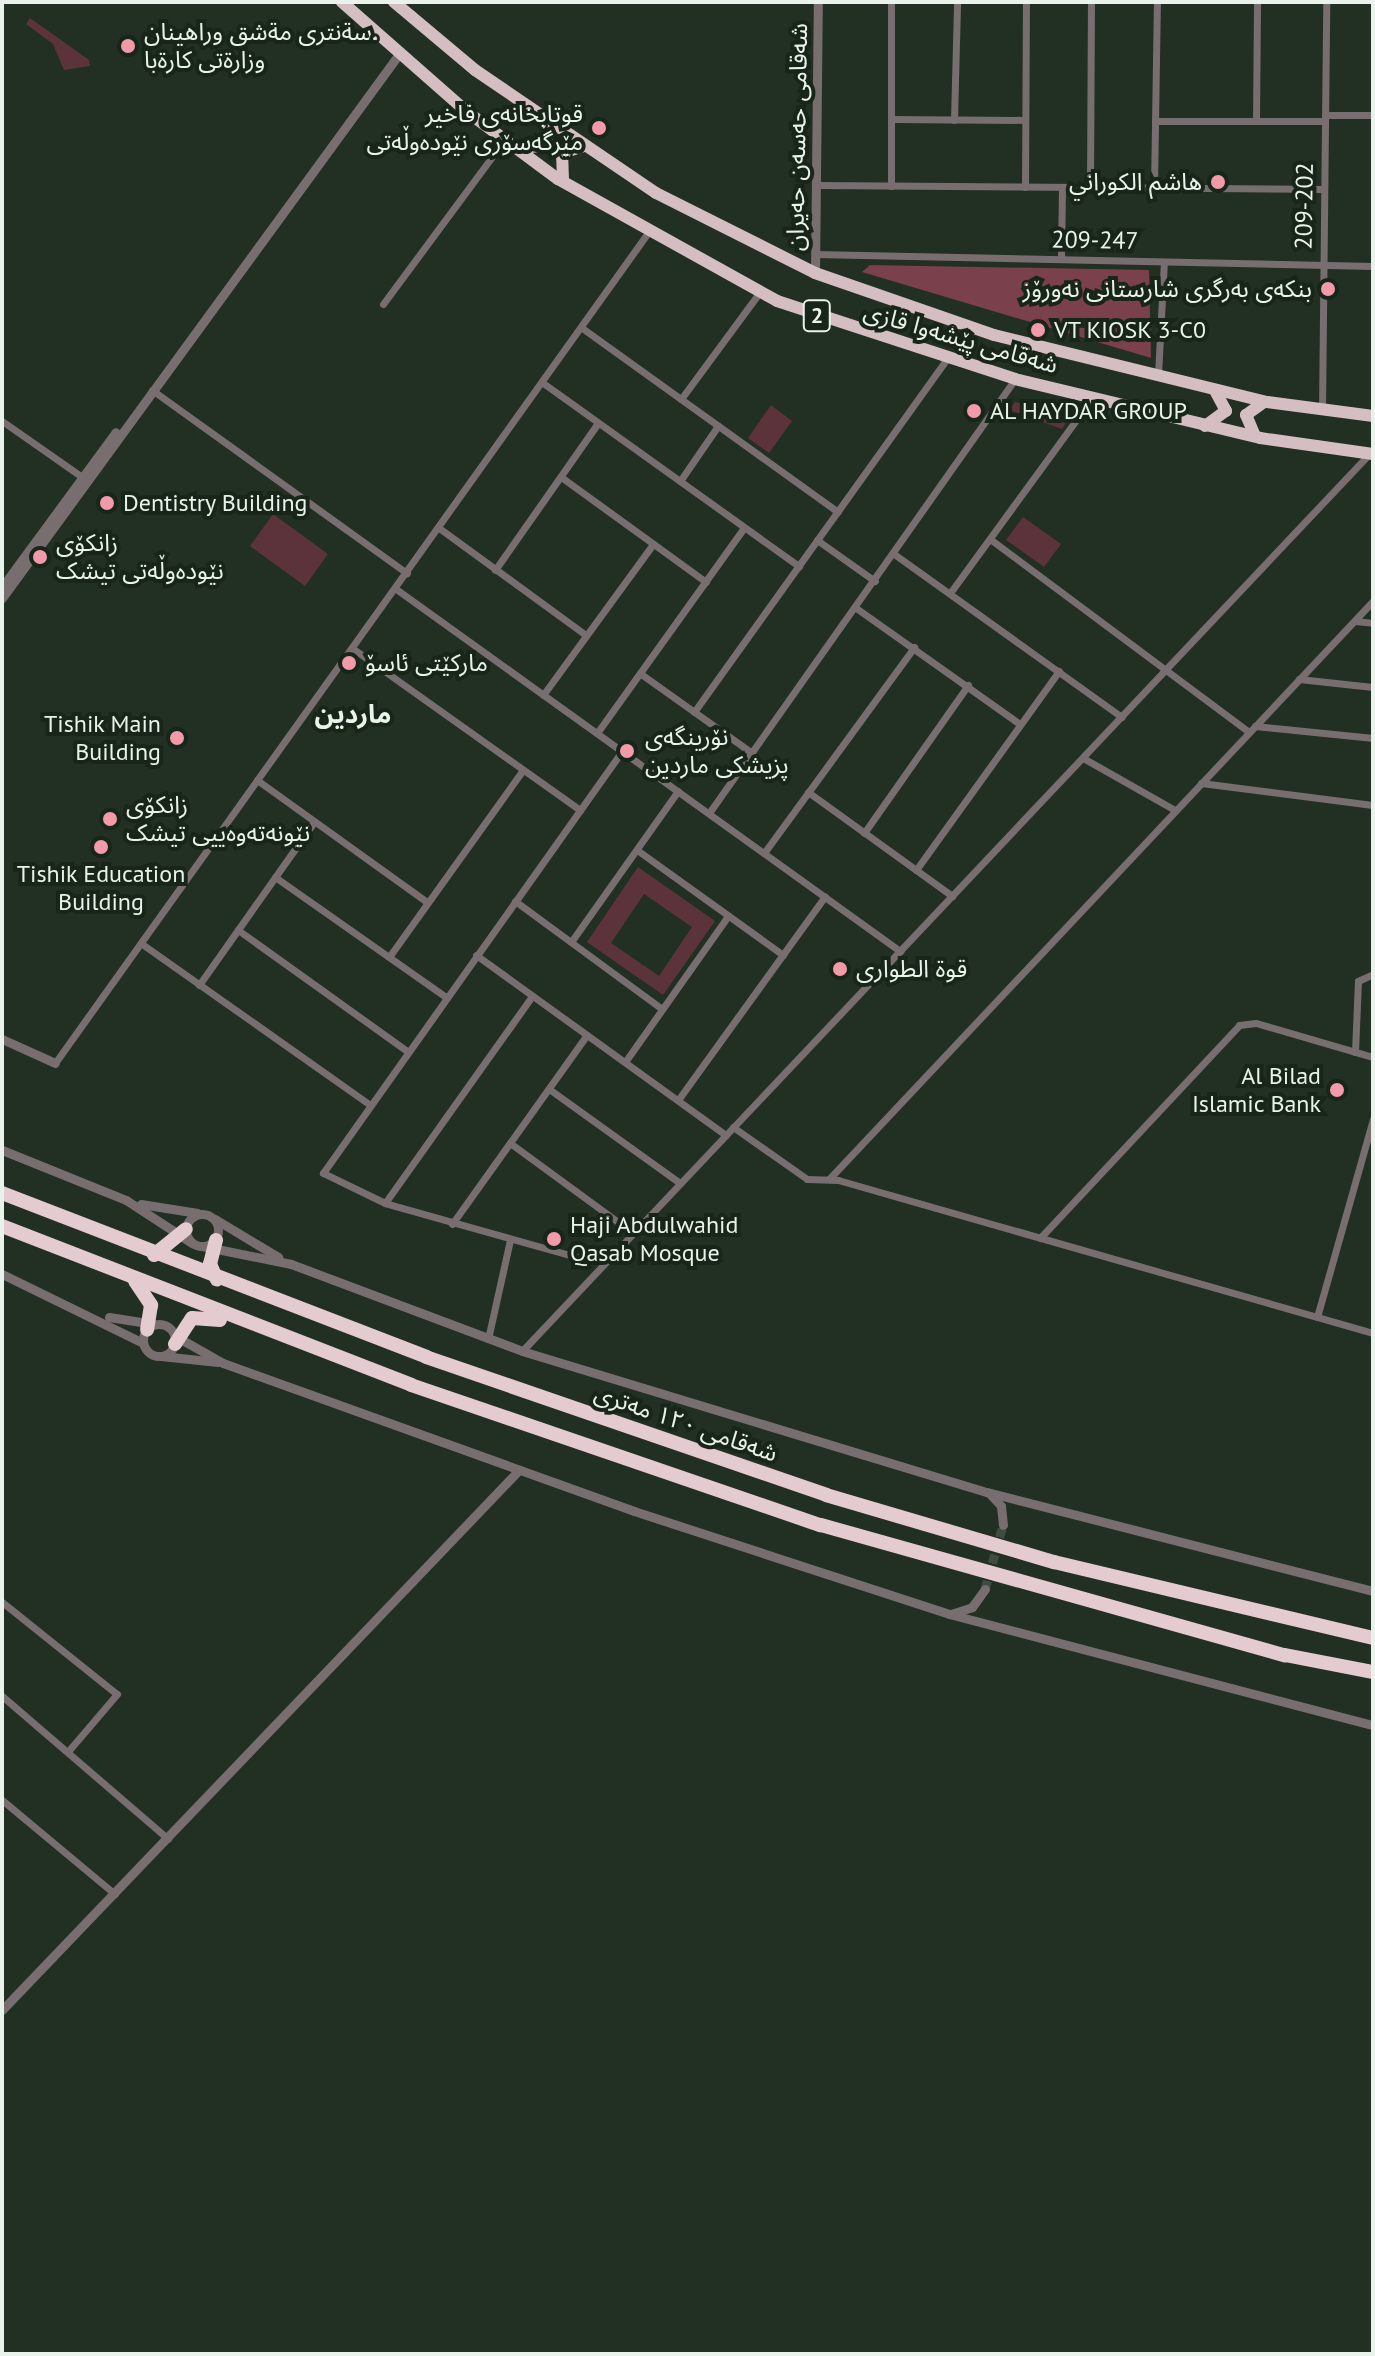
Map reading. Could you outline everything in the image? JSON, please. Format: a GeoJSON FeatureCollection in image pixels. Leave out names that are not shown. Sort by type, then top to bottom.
{"type":"FeatureCollection","features":[{"type":"Feature","properties":{"kind":"highway","name":"شەقامی پێشەوا قازی"},"geometry":{"type":"LineString","coordinates":[[342,2],[399,54],[516,148],[570,186],[647,234],[760,292],[945,361],[1260,438],[1371,453]]}},
{"type":"Feature","properties":{"kind":"highway","name":"شەقامی پێشەوا قازی"},"geometry":{"type":"LineString","coordinates":[[394,2],[542,116],[656,193],[815,273],[899,307],[1158,376],[1267,402],[1373,416]]}},
{"type":"Feature","properties":{"kind":"highway"},"geometry":{"type":"LineString","coordinates":[[516,148],[545,145],[550,127],[542,116]]}},
{"type":"Feature","properties":{"kind":"highway"},"geometry":{"type":"LineString","coordinates":[[570,186],[559,159],[572,146],[586,147]]}},
{"type":"Feature","properties":{"kind":"highway"},"geometry":{"type":"LineString","coordinates":[[1202,425],[1215,424],[1226,411],[1223,397],[1210,388]]}},
{"type":"Feature","properties":{"kind":"highway"},"geometry":{"type":"LineString","coordinates":[[1260,438],[1245,417],[1253,405],[1267,402]]}},
{"type":"Feature","properties":{"kind":"highway","name":"شەقامی ١٢٠ مەتری"},"geometry":{"type":"LineString","coordinates":[[2,1193],[217,1280],[826,1495],[1054,1562],[1373,1638]]}},
{"type":"Feature","properties":{"kind":"highway"},"geometry":{"type":"LineString","coordinates":[[2,1226],[244,1323],[821,1525],[1285,1655],[1373,1672]]}},
{"type":"Feature","properties":{"kind":"highway"},"geometry":{"type":"LineString","coordinates":[[154,1255],[198,1240],[217,1280]]}},
{"type":"Feature","properties":{"kind":"highway"},"geometry":{"type":"LineString","coordinates":[[135,1281],[151,1305],[149,1330]]}},
{"type":"Feature","properties":{"kind":"highway"},"geometry":{"type":"LineString","coordinates":[[176,1339],[196,1317],[244,1323]]}},
{"type":"Feature","properties":{"kind":"street","name":"شەقامی حەسەن حەیران"},"geometry":{"type":"LineString","coordinates":[[815,273],[818,2]]}},
{"type":"Feature","properties":{"kind":"street"},"geometry":{"type":"LineString","coordinates":[[891,2],[891,186]]}},
{"type":"Feature","properties":{"kind":"street"},"geometry":{"type":"LineString","coordinates":[[954,120],[957,2]]}},
{"type":"Feature","properties":{"kind":"street"},"geometry":{"type":"LineString","coordinates":[[1025,187],[1026,2]]}},
{"type":"Feature","properties":{"kind":"street"},"geometry":{"type":"LineString","coordinates":[[1090,187],[1091,2]]}},
{"type":"Feature","properties":{"kind":"street"},"geometry":{"type":"LineString","coordinates":[[1154,188],[1157,2]]}},
{"type":"Feature","properties":{"kind":"street"},"geometry":{"type":"LineString","coordinates":[[1256,121],[1257,2]]}},
{"type":"Feature","properties":{"kind":"street","name":"209-202"},"geometry":{"type":"LineString","coordinates":[[1322,411],[1326,2]]}},
{"type":"Feature","properties":{"kind":"street"},"geometry":{"type":"LineString","coordinates":[[2,598],[399,54]]}},
{"type":"Feature","properties":{"kind":"street"},"geometry":{"type":"LineString","coordinates":[[1155,121],[1256,121],[1373,115]]}},
{"type":"Feature","properties":{"kind":"street"},"geometry":{"type":"LineString","coordinates":[[891,119],[1025,120]]}},
{"type":"Feature","properties":{"kind":"street"},"geometry":{"type":"LineString","coordinates":[[383,304],[505,139]]}},
{"type":"Feature","properties":{"kind":"street"},"geometry":{"type":"LineString","coordinates":[[816,185],[1324,189]]}},
{"type":"Feature","properties":{"kind":"street"},"geometry":{"type":"LineString","coordinates":[[1061,259],[1062,187]]}},
{"type":"Feature","properties":{"kind":"street"},"geometry":{"type":"LineString","coordinates":[[2,1039],[55,1063],[647,234]]}},
{"type":"Feature","properties":{"kind":"street","name":"209-247"},"geometry":{"type":"LineString","coordinates":[[815,254],[1373,266]]}},
{"type":"Feature","properties":{"kind":"street"},"geometry":{"type":"LineString","coordinates":[[1158,376],[1164,262]]}},
{"type":"Feature","properties":{"kind":"street"},"geometry":{"type":"LineString","coordinates":[[681,399],[760,292]]}},
{"type":"Feature","properties":{"kind":"street"},"geometry":{"type":"LineString","coordinates":[[582,328],[838,512]]}},
{"type":"Feature","properties":{"kind":"street"},"geometry":{"type":"LineString","coordinates":[[694,712],[945,361]]}},
{"type":"Feature","properties":{"kind":"street"},"geometry":{"type":"LineString","coordinates":[[709,813],[1015,379]]}},
{"type":"Feature","properties":{"kind":"street"},"geometry":{"type":"LineString","coordinates":[[543,383],[799,566]]}},
{"type":"Feature","properties":{"kind":"street"},"geometry":{"type":"LineString","coordinates":[[2,587],[82,477],[152,390]]}},
{"type":"Feature","properties":{"kind":"street"},"geometry":{"type":"LineString","coordinates":[[152,390],[407,573]]}},
{"type":"Feature","properties":{"kind":"street"},"geometry":{"type":"LineString","coordinates":[[950,593],[1092,398]]}},
{"type":"Feature","properties":{"kind":"street"},"geometry":{"type":"LineString","coordinates":[[2,421],[82,477]]}},
{"type":"Feature","properties":{"kind":"street"},"geometry":{"type":"LineString","coordinates":[[495,570],[598,423]]}},
{"type":"Feature","properties":{"kind":"street"},"geometry":{"type":"LineString","coordinates":[[680,481],[718,426]]}},
{"type":"Feature","properties":{"kind":"street"},"geometry":{"type":"LineString","coordinates":[[522,1351],[1371,453]]}},
{"type":"Feature","properties":{"kind":"street"},"geometry":{"type":"LineString","coordinates":[[561,477],[706,582]]}},
{"type":"Feature","properties":{"kind":"street"},"geometry":{"type":"LineString","coordinates":[[439,528],[586,635]]}},
{"type":"Feature","properties":{"kind":"street"},"geometry":{"type":"LineString","coordinates":[[597,733],[744,528]]}},
{"type":"Feature","properties":{"kind":"street"},"geometry":{"type":"LineString","coordinates":[[990,539],[1252,729],[1373,738]]}},
{"type":"Feature","properties":{"kind":"street"},"geometry":{"type":"LineString","coordinates":[[817,540],[875,581]]}},
{"type":"Feature","properties":{"kind":"street"},"geometry":{"type":"LineString","coordinates":[[543,695],[653,544]]}},
{"type":"Feature","properties":{"kind":"street"},"geometry":{"type":"LineString","coordinates":[[894,554],[1122,717]]}},
{"type":"Feature","properties":{"kind":"street"},"geometry":{"type":"LineString","coordinates":[[396,589],[900,951]]}},
{"type":"Feature","properties":{"kind":"street"},"geometry":{"type":"LineString","coordinates":[[829,1179],[1373,601]]}},
{"type":"Feature","properties":{"kind":"street"},"geometry":{"type":"LineString","coordinates":[[856,608],[1020,724]]}},
{"type":"Feature","properties":{"kind":"street"},"geometry":{"type":"LineString","coordinates":[[1355,621],[1373,623]]}},
{"type":"Feature","properties":{"kind":"street"},"geometry":{"type":"LineString","coordinates":[[764,853],[914,647]]}},
{"type":"Feature","properties":{"kind":"street"},"geometry":{"type":"LineString","coordinates":[[352,648],[580,810]]}},
{"type":"Feature","properties":{"kind":"street"},"geometry":{"type":"LineString","coordinates":[[916,870],[1059,671]]}},
{"type":"Feature","properties":{"kind":"street"},"geometry":{"type":"LineString","coordinates":[[641,674],[752,753]]}},
{"type":"Feature","properties":{"kind":"street"},"geometry":{"type":"LineString","coordinates":[[1299,679],[1373,687]]}},
{"type":"Feature","properties":{"kind":"street"},"geometry":{"type":"LineString","coordinates":[[864,833],[968,685]]}},
{"type":"Feature","properties":{"kind":"street"},"geometry":{"type":"LineString","coordinates":[[591,1261],[385,1203],[323,1173],[622,751]]}},
{"type":"Feature","properties":{"kind":"street"},"geometry":{"type":"LineString","coordinates":[[1083,758],[1175,810]]}},
{"type":"Feature","properties":{"kind":"street"},"geometry":{"type":"LineString","coordinates":[[389,957],[523,770]]}},
{"type":"Feature","properties":{"kind":"street"},"geometry":{"type":"LineString","coordinates":[[257,780],[427,902]]}},
{"type":"Feature","properties":{"kind":"street"},"geometry":{"type":"LineString","coordinates":[[1201,783],[1373,805]]}},
{"type":"Feature","properties":{"kind":"street"},"geometry":{"type":"LineString","coordinates":[[571,942],[678,791]]}},
{"type":"Feature","properties":{"kind":"street"},"geometry":{"type":"LineString","coordinates":[[808,792],[952,896]]}},
{"type":"Feature","properties":{"kind":"street"},"geometry":{"type":"LineString","coordinates":[[199,985],[314,822]]}},
{"type":"Feature","properties":{"kind":"street"},"geometry":{"type":"LineString","coordinates":[[637,850],[783,955]]}},
{"type":"Feature","properties":{"kind":"street"},"geometry":{"type":"LineString","coordinates":[[275,877],[446,997]]}},
{"type":"Feature","properties":{"kind":"street"},"geometry":{"type":"LineString","coordinates":[[678,1100],[825,896]]}},
{"type":"Feature","properties":{"kind":"street"},"geometry":{"type":"LineString","coordinates":[[515,901],[662,1009]]}},
{"type":"Feature","properties":{"kind":"street"},"geometry":{"type":"LineString","coordinates":[[625,1062],[728,916]]}},
{"type":"Feature","properties":{"kind":"street"},"geometry":{"type":"LineString","coordinates":[[238,930],[407,1051]]}},
{"type":"Feature","properties":{"kind":"street"},"geometry":{"type":"LineString","coordinates":[[142,944],[369,1104]]}},
{"type":"Feature","properties":{"kind":"street"},"geometry":{"type":"LineString","coordinates":[[476,955],[726,1135]]}},
{"type":"Feature","properties":{"kind":"street"},"geometry":{"type":"LineString","coordinates":[[1355,1052],[1358,981],[1373,974]]}},
{"type":"Feature","properties":{"kind":"street"},"geometry":{"type":"LineString","coordinates":[[385,1203],[532,996]]}},
{"type":"Feature","properties":{"kind":"street"},"geometry":{"type":"LineString","coordinates":[[1040,1238],[1239,1025],[1256,1023],[1373,1057]]}},
{"type":"Feature","properties":{"kind":"street"},"geometry":{"type":"LineString","coordinates":[[452,1224],[587,1035]]}},
{"type":"Feature","properties":{"kind":"street"},"geometry":{"type":"LineString","coordinates":[[549,1089],[680,1183]]}},
{"type":"Feature","properties":{"kind":"street"},"geometry":{"type":"LineString","coordinates":[[1317,1317],[1373,1119]]}},
{"type":"Feature","properties":{"kind":"street"},"geometry":{"type":"LineString","coordinates":[[733,1127],[795,1174],[829,1179],[1373,1333]]}},
{"type":"Feature","properties":{"kind":"street"},"geometry":{"type":"LineString","coordinates":[[510,1143],[633,1233]]}},
{"type":"Feature","properties":{"kind":"street"},"geometry":{"type":"LineString","coordinates":[[2,1150],[126,1200],[198,1240],[291,1264],[522,1351],[987,1492],[1373,1591]]}},
{"type":"Feature","properties":{"kind":"street"},"geometry":{"type":"LineString","coordinates":[[126,1200],[200,1213],[291,1264]]}},
{"type":"Feature","properties":{"kind":"street"},"geometry":{"type":"LineString","coordinates":[[198,1240],[200,1213]]}},
{"type":"Feature","properties":{"kind":"street"},"geometry":{"type":"LineString","coordinates":[[198,1240],[215,1219]]}},
{"type":"Feature","properties":{"kind":"street"},"geometry":{"type":"LineString","coordinates":[[488,1339],[510,1240]]}},
{"type":"Feature","properties":{"kind":"street"},"geometry":{"type":"LineString","coordinates":[[2,1274],[94,1313],[176,1339],[223,1363],[519,1470],[949,1614],[1373,1725]]}},
{"type":"Feature","properties":{"kind":"street"},"geometry":{"type":"LineString","coordinates":[[94,1313],[149,1330],[161,1356]]}},
{"type":"Feature","properties":{"kind":"street"},"geometry":{"type":"LineString","coordinates":[[161,1356],[176,1339]]}},
{"type":"Feature","properties":{"kind":"street"},"geometry":{"type":"LineString","coordinates":[[161,1356],[223,1363]]}},
{"type":"Feature","properties":{"kind":"street"},"geometry":{"type":"LineString","coordinates":[[2,2010],[519,1470]]}},
{"type":"Feature","properties":{"kind":"street"},"geometry":{"type":"LineString","coordinates":[[987,1492],[1001,1506],[1003,1525]]}},
{"type":"Feature","properties":{"kind":"street"},"geometry":{"type":"LineString","coordinates":[[949,1614],[968,1610],[985,1589]]}},
{"type":"Feature","properties":{"kind":"street"},"geometry":{"type":"LineString","coordinates":[[2,1602],[117,1694],[70,1749]]}},
{"type":"Feature","properties":{"kind":"street"},"geometry":{"type":"LineString","coordinates":[[2,1696],[70,1749],[168,1839]]}},
{"type":"Feature","properties":{"kind":"street"},"geometry":{"type":"LineString","coordinates":[[2,1800],[115,1894]]}},
{"type":"Feature","properties":{"kind":"shaded area"},"geometry":{"type":"Polygon","coordinates":[[[30,18],[89,60],[90,66],[64,70],[53,44],[26,24],[30,18]]]}},
{"type":"Feature","properties":{"kind":"shaded area"},"geometry":{"type":"Polygon","coordinates":[[[870,265],[1149,270],[1151,358],[862,272],[870,265]]]}},
{"type":"Feature","properties":{"kind":"shaded area"},"geometry":{"type":"Polygon","coordinates":[[[1015,402],[1066,414],[1067,421],[1062,429],[1009,410],[1015,402]]]}},
{"type":"Feature","properties":{"kind":"shaded area"},"geometry":{"type":"Polygon","coordinates":[[[771,405],[792,421],[769,453],[748,438],[771,405]]]}},
{"type":"Feature","properties":{"kind":"shaded area"},"geometry":{"type":"Polygon","coordinates":[[[273,514],[328,554],[305,586],[250,546],[273,514]]]}},
{"type":"Feature","properties":{"kind":"shaded area"},"geometry":{"type":"Polygon","coordinates":[[[1023,517],[1061,544],[1044,567],[1006,540],[1023,517]]]}},
{"type":"Feature","properties":{"kind":"shaded area"},"geometry":{"type":"Polygon","coordinates":[[[638,867],[715,921],[663,995],[587,942],[638,867]],[[644,894],[611,943],[659,976],[692,927],[644,894]]]}},
{"type":"Feature","properties":{"kind":"tunnel"},"geometry":{"type":"LineString","coordinates":[[985,1589],[1003,1525]]}},
{"type":"Feature","properties":{"kind":"place","name":"سةنترى مةشق وراهينان. وزارةتى كارةبا"},"geometry":{"type":"Point","coordinates":[128,46]}},
{"type":"Feature","properties":{"kind":"place","name":"قوتابخانەی فاخیر مێرگەسۆری نێودەوڵەتی"},"geometry":{"type":"Point","coordinates":[599,128]}},
{"type":"Feature","properties":{"kind":"place","name":"هاشم الكوراني"},"geometry":{"type":"Point","coordinates":[1218,182]}},
{"type":"Feature","properties":{"kind":"place","name":"بنکەی بەرگری شارستانی نەورۆز"},"geometry":{"type":"Point","coordinates":[1328,289]}},
{"type":"Feature","properties":{"kind":"place","name":"VT KIOSK 3-C0"},"geometry":{"type":"Point","coordinates":[1038,330]}},
{"type":"Feature","properties":{"kind":"place","name":"AL HAYDAR GROUP"},"geometry":{"type":"Point","coordinates":[974,411]}},
{"type":"Feature","properties":{"kind":"place","name":"Dentistry Building"},"geometry":{"type":"Point","coordinates":[107,503]}},
{"type":"Feature","properties":{"kind":"place","name":"زانکۆی نێودەوڵەتی تیشک"},"geometry":{"type":"Point","coordinates":[40,557]}},
{"type":"Feature","properties":{"kind":"place","name":"مارکێتی ئاسۆ"},"geometry":{"type":"Point","coordinates":[349,663]}},
{"type":"Feature","properties":{"kind":"place","name":"Tishik Main Building"},"geometry":{"type":"Point","coordinates":[177,738]}},
{"type":"Feature","properties":{"kind":"place","name":"نۆرینگەی پزیشکی ماردین"},"geometry":{"type":"Point","coordinates":[627,751]}},
{"type":"Feature","properties":{"kind":"place","name":"زانکۆی نێونەتەوەییی تیشک"},"geometry":{"type":"Point","coordinates":[110,819]}},
{"type":"Feature","properties":{"kind":"place","name":"Tishik Education Building"},"geometry":{"type":"Point","coordinates":[101,847]}},
{"type":"Feature","properties":{"kind":"place","name":"قوة الطواری"},"geometry":{"type":"Point","coordinates":[840,969]}},
{"type":"Feature","properties":{"kind":"place","name":"Al Bilad Islamic Bank"},"geometry":{"type":"Point","coordinates":[1337,1090]}},
{"type":"Feature","properties":{"kind":"place","name":"Haji Abdulwahid Qasab Mosque"},"geometry":{"type":"Point","coordinates":[554,1239]}},
{"type":"Feature","properties":{"kind":"district","name":"ماردین"},"geometry":{"type":"Point","coordinates":[353,714]}}]}
